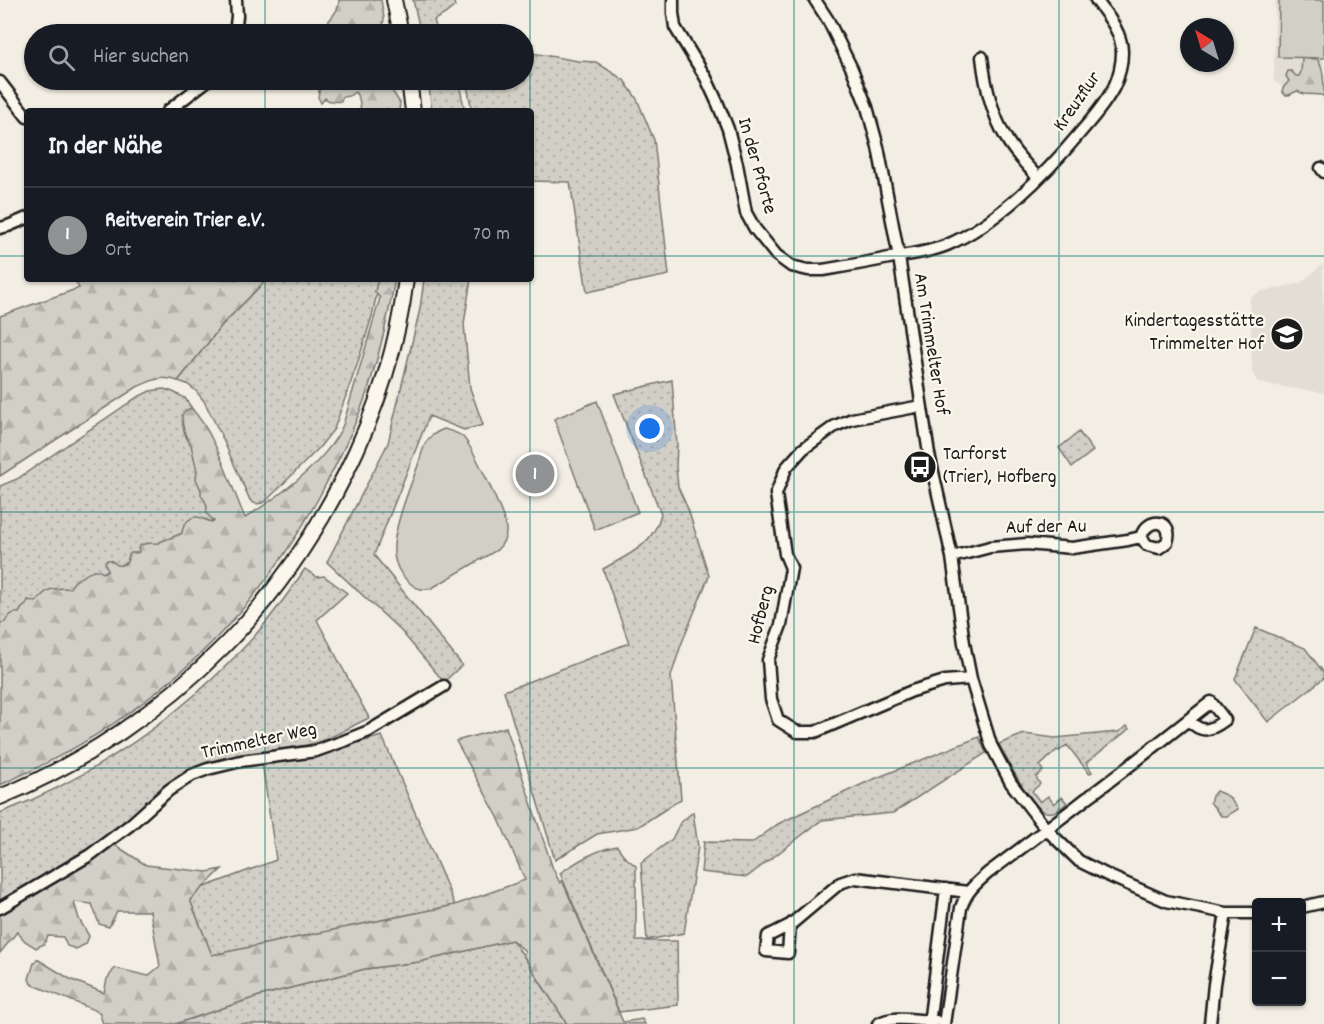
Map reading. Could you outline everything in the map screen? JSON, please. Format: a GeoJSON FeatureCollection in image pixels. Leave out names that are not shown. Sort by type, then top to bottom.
{"type":"FeatureCollection","features":[{"type":"Feature","properties":{"kind":"main road"},"geometry":{"type":"LineString","coordinates":[[394,0],[399,24]]}},
{"type":"Feature","properties":{"kind":"main road"},"geometry":{"type":"LineString","coordinates":[[410,90],[413,108]]}},
{"type":"Feature","properties":{"kind":"main road"},"geometry":{"type":"LineString","coordinates":[[0,797],[75,760],[148,713],[210,661],[261,604],[306,542],[325,512],[350,464],[386,373],[405,282]]}},
{"type":"Feature","properties":{"kind":"street"},"geometry":{"type":"LineString","coordinates":[[236,0],[236,24]]}},
{"type":"Feature","properties":{"kind":"street","name":"In der Pforte"},"geometry":{"type":"LineString","coordinates":[[673,0],[675,27],[706,78],[718,104],[728,129],[737,164],[746,213],[766,244],[791,266],[808,270],[823,270],[899,257]]}},
{"type":"Feature","properties":{"kind":"street","name":"Am Trimmelter Hof"},"geometry":{"type":"LineString","coordinates":[[815,0],[852,69],[864,100],[882,165],[899,257],[933,477],[951,557],[964,642],[971,679],[991,745],[1011,783],[1046,829],[1079,861],[1166,901],[1226,913],[1252,913]]}},
{"type":"Feature","properties":{"kind":"street","name":"Kreuzflur"},"geometry":{"type":"LineString","coordinates":[[899,257],[934,250],[969,234],[1010,204],[1038,178],[1090,121],[1115,85],[1122,59],[1122,41],[1102,2]]}},
{"type":"Feature","properties":{"kind":"street"},"geometry":{"type":"LineString","coordinates":[[982,57],[987,87],[1001,127],[1012,147],[1038,178]]}},
{"type":"Feature","properties":{"kind":"street"},"geometry":{"type":"LineString","coordinates":[[0,82],[24,113]]}},
{"type":"Feature","properties":{"kind":"street"},"geometry":{"type":"LineString","coordinates":[[172,108],[195,90]]}},
{"type":"Feature","properties":{"kind":"street"},"geometry":{"type":"LineString","coordinates":[[0,228],[24,219]]}},
{"type":"Feature","properties":{"kind":"street","name":"Hofberg"},"geometry":{"type":"LineString","coordinates":[[921,406],[852,419],[835,426],[803,449],[786,468],[776,494],[785,554],[791,568],[781,625],[768,660],[771,699],[778,720],[796,732],[814,732],[912,691],[945,681],[971,679]]}},
{"type":"Feature","properties":{"kind":"street","name":"Auf der Au"},"geometry":{"type":"LineString","coordinates":[[951,557],[990,546],[1027,544],[1072,548],[1141,537]]}},
{"type":"Feature","properties":{"kind":"street","name":"Trimmelter Weg"},"geometry":{"type":"LineString","coordinates":[[0,908],[90,855],[130,825],[169,790],[192,775],[241,761],[316,750],[344,741],[369,730],[444,686]]}},
{"type":"Feature","properties":{"kind":"street"},"geometry":{"type":"LineString","coordinates":[[878,1024],[895,1019],[945,1022],[961,908],[972,886],[1188,720]]}},
{"type":"Feature","properties":{"kind":"street"},"geometry":{"type":"LineString","coordinates":[[790,925],[840,883],[855,878],[968,892]]}},
{"type":"Feature","properties":{"kind":"street"},"geometry":{"type":"LineString","coordinates":[[930,1022],[946,889]]}},
{"type":"Feature","properties":{"kind":"street"},"geometry":{"type":"LineString","coordinates":[[1306,907],[1324,902]]}},
{"type":"Feature","properties":{"kind":"street"},"geometry":{"type":"LineString","coordinates":[[1210,1024],[1226,913]]}},
{"type":"Feature","properties":{"kind":"shaded area"},"geometry":{"type":"Polygon","coordinates":[[[1275,0],[1324,0],[1324,90],[1281,86],[1274,81],[1275,0]]]}},
{"type":"Feature","properties":{"kind":"shaded area","name":"Kindertagesstätte Trimmelter Hof"},"geometry":{"type":"Polygon","coordinates":[[[1323,264],[1324,393],[1258,383],[1252,372],[1250,297],[1263,291],[1301,283],[1323,264]]]}},
{"type":"Feature","properties":{"kind":"green space"},"geometry":{"type":"Polygon","coordinates":[[[339,0],[381,0],[383,24],[328,24],[339,0]]]}},
{"type":"Feature","properties":{"kind":"green space"},"geometry":{"type":"Polygon","coordinates":[[[413,0],[453,0],[455,6],[434,20],[435,24],[419,24],[413,0]]]}},
{"type":"Feature","properties":{"kind":"green space"},"geometry":{"type":"Polygon","coordinates":[[[1279,0],[1324,0],[1324,58],[1278,57],[1279,0]]]}},
{"type":"Feature","properties":{"kind":"green space"},"geometry":{"type":"Polygon","coordinates":[[[534,53],[596,62],[624,80],[637,99],[654,140],[669,275],[587,292],[570,182],[534,181],[534,108],[471,108],[468,90],[534,90],[534,53]]]}},
{"type":"Feature","properties":{"kind":"green space"},"geometry":{"type":"Polygon","coordinates":[[[1302,58],[1317,59],[1319,62],[1323,76],[1324,97],[1297,91],[1285,95],[1282,91],[1289,81],[1286,76],[1288,71],[1299,76],[1302,58]]]}},
{"type":"Feature","properties":{"kind":"green space"},"geometry":{"type":"Polygon","coordinates":[[[320,90],[392,90],[400,103],[399,108],[361,108],[359,98],[355,92],[343,97],[341,101],[325,98],[321,103],[318,97],[320,90]]]}},
{"type":"Feature","properties":{"kind":"green space"},"geometry":{"type":"Polygon","coordinates":[[[429,90],[460,90],[464,108],[432,108],[429,90]]]}},
{"type":"Feature","properties":{"kind":"green space"},"geometry":{"type":"Polygon","coordinates":[[[76,282],[264,282],[222,325],[178,381],[162,378],[137,387],[0,476],[0,316],[79,288],[76,282]]]}},
{"type":"Feature","properties":{"kind":"green space"},"geometry":{"type":"Polygon","coordinates":[[[264,282],[379,282],[357,365],[334,429],[319,448],[266,501],[258,504],[250,500],[204,401],[187,384],[178,381],[222,325],[264,282]]]}},
{"type":"Feature","properties":{"kind":"green space"},"geometry":{"type":"Polygon","coordinates":[[[377,282],[394,282],[378,355],[357,419],[334,468],[299,531],[267,579],[231,622],[191,662],[149,698],[102,731],[53,760],[0,785],[0,623],[5,622],[9,616],[19,613],[28,600],[36,602],[51,589],[70,588],[77,579],[93,570],[103,573],[108,570],[105,563],[107,560],[121,565],[127,562],[131,553],[139,552],[138,548],[142,545],[158,543],[182,533],[185,524],[192,518],[198,517],[214,521],[206,513],[207,505],[196,479],[197,471],[191,445],[183,427],[182,415],[191,408],[200,418],[215,445],[245,518],[300,478],[325,452],[343,425],[380,298],[375,292],[377,282]]]}},
{"type":"Feature","properties":{"kind":"green space"},"geometry":{"type":"Polygon","coordinates":[[[424,282],[471,282],[464,324],[470,388],[483,425],[464,430],[429,416],[374,555],[462,665],[444,682],[401,631],[327,562],[388,443],[420,309],[424,282]]]}},
{"type":"Feature","properties":{"kind":"green space"},"geometry":{"type":"Polygon","coordinates":[[[672,380],[678,487],[688,509],[709,576],[671,676],[681,799],[638,827],[597,834],[555,860],[504,691],[629,643],[603,569],[646,542],[661,514],[614,394],[672,380]]]}},
{"type":"Feature","properties":{"kind":"green space"},"geometry":{"type":"Polygon","coordinates":[[[164,389],[185,398],[193,410],[209,439],[235,501],[184,545],[0,637],[0,486],[17,479],[136,398],[150,391],[164,389]]]}},
{"type":"Feature","properties":{"kind":"green space"},"geometry":{"type":"Polygon","coordinates":[[[597,401],[638,512],[595,530],[554,419],[597,401]]]}},
{"type":"Feature","properties":{"kind":"green space"},"geometry":{"type":"Polygon","coordinates":[[[444,429],[462,436],[473,452],[500,510],[506,535],[497,550],[432,588],[421,589],[411,584],[399,570],[394,544],[402,511],[426,442],[444,429]]]}},
{"type":"Feature","properties":{"kind":"green space"},"geometry":{"type":"Polygon","coordinates":[[[1079,432],[1093,451],[1072,467],[1059,448],[1079,432]]]}},
{"type":"Feature","properties":{"kind":"green space"},"geometry":{"type":"Polygon","coordinates":[[[305,569],[317,577],[324,576],[347,593],[317,620],[369,718],[315,743],[221,758],[190,769],[169,782],[123,824],[87,851],[0,900],[0,813],[103,763],[166,719],[250,641],[305,569]]]}},
{"type":"Feature","properties":{"kind":"green space"},"geometry":{"type":"Polygon","coordinates":[[[1256,628],[1305,648],[1324,673],[1324,678],[1268,722],[1235,679],[1256,628]]]}},
{"type":"Feature","properties":{"kind":"green space"},"geometry":{"type":"Polygon","coordinates":[[[1127,726],[1129,729],[1086,763],[1092,772],[1089,773],[1067,745],[1057,750],[1040,766],[1043,771],[1036,777],[1040,784],[1032,791],[1040,802],[1048,796],[1054,804],[1062,797],[1067,803],[1052,812],[1040,809],[1033,802],[999,744],[1024,734],[1055,738],[1118,732],[1127,726]]]}},
{"type":"Feature","properties":{"kind":"green space"},"geometry":{"type":"Polygon","coordinates":[[[506,727],[553,869],[560,883],[562,880],[623,1022],[642,1019],[645,1024],[567,1024],[523,955],[525,951],[512,940],[419,962],[365,969],[259,996],[175,1024],[103,1024],[99,1012],[31,984],[29,979],[37,959],[70,979],[104,993],[107,979],[115,968],[148,976],[160,966],[150,911],[117,911],[109,927],[99,924],[92,904],[74,902],[79,919],[89,936],[86,944],[76,949],[67,946],[63,937],[48,936],[44,944],[36,948],[17,932],[0,953],[0,913],[60,878],[112,843],[146,865],[207,872],[222,869],[190,900],[212,955],[455,905],[525,880],[498,817],[456,741],[506,727]]]}},
{"type":"Feature","properties":{"kind":"green space"},"geometry":{"type":"Polygon","coordinates":[[[382,736],[455,905],[212,955],[190,900],[202,888],[276,860],[262,762],[313,755],[382,736]]]}},
{"type":"Feature","properties":{"kind":"green space"},"geometry":{"type":"Polygon","coordinates":[[[979,737],[986,753],[893,813],[822,820],[747,877],[701,872],[704,842],[752,843],[778,824],[869,781],[979,737]]]}},
{"type":"Feature","properties":{"kind":"green space"},"geometry":{"type":"Polygon","coordinates":[[[1216,791],[1228,796],[1238,809],[1227,816],[1221,816],[1210,802],[1216,791]]]}},
{"type":"Feature","properties":{"kind":"green space"},"geometry":{"type":"Polygon","coordinates":[[[693,812],[698,847],[684,933],[647,940],[641,863],[672,839],[680,823],[693,812]]]}},
{"type":"Feature","properties":{"kind":"green space"},"geometry":{"type":"Polygon","coordinates":[[[617,846],[636,866],[636,941],[677,941],[678,1005],[619,1012],[560,873],[594,853],[617,846]]]}},
{"type":"Feature","properties":{"kind":"green space"},"geometry":{"type":"Polygon","coordinates":[[[512,940],[567,1024],[175,1024],[259,996],[365,969],[419,962],[512,940]]]}},
{"type":"Feature","properties":{"kind":"place","name":"Kindertagesstätte Trimmelter Hof"},"geometry":{"type":"Point","coordinates":[1287,334]}},
{"type":"Feature","properties":{"kind":"place","name":"Tarforst (Trier), Hofberg"},"geometry":{"type":"Point","coordinates":[920,467]}},
{"type":"Feature","properties":{"kind":"place","name":"Reitverein Trier e.V."},"geometry":{"type":"Point","coordinates":[535,474]}}]}
